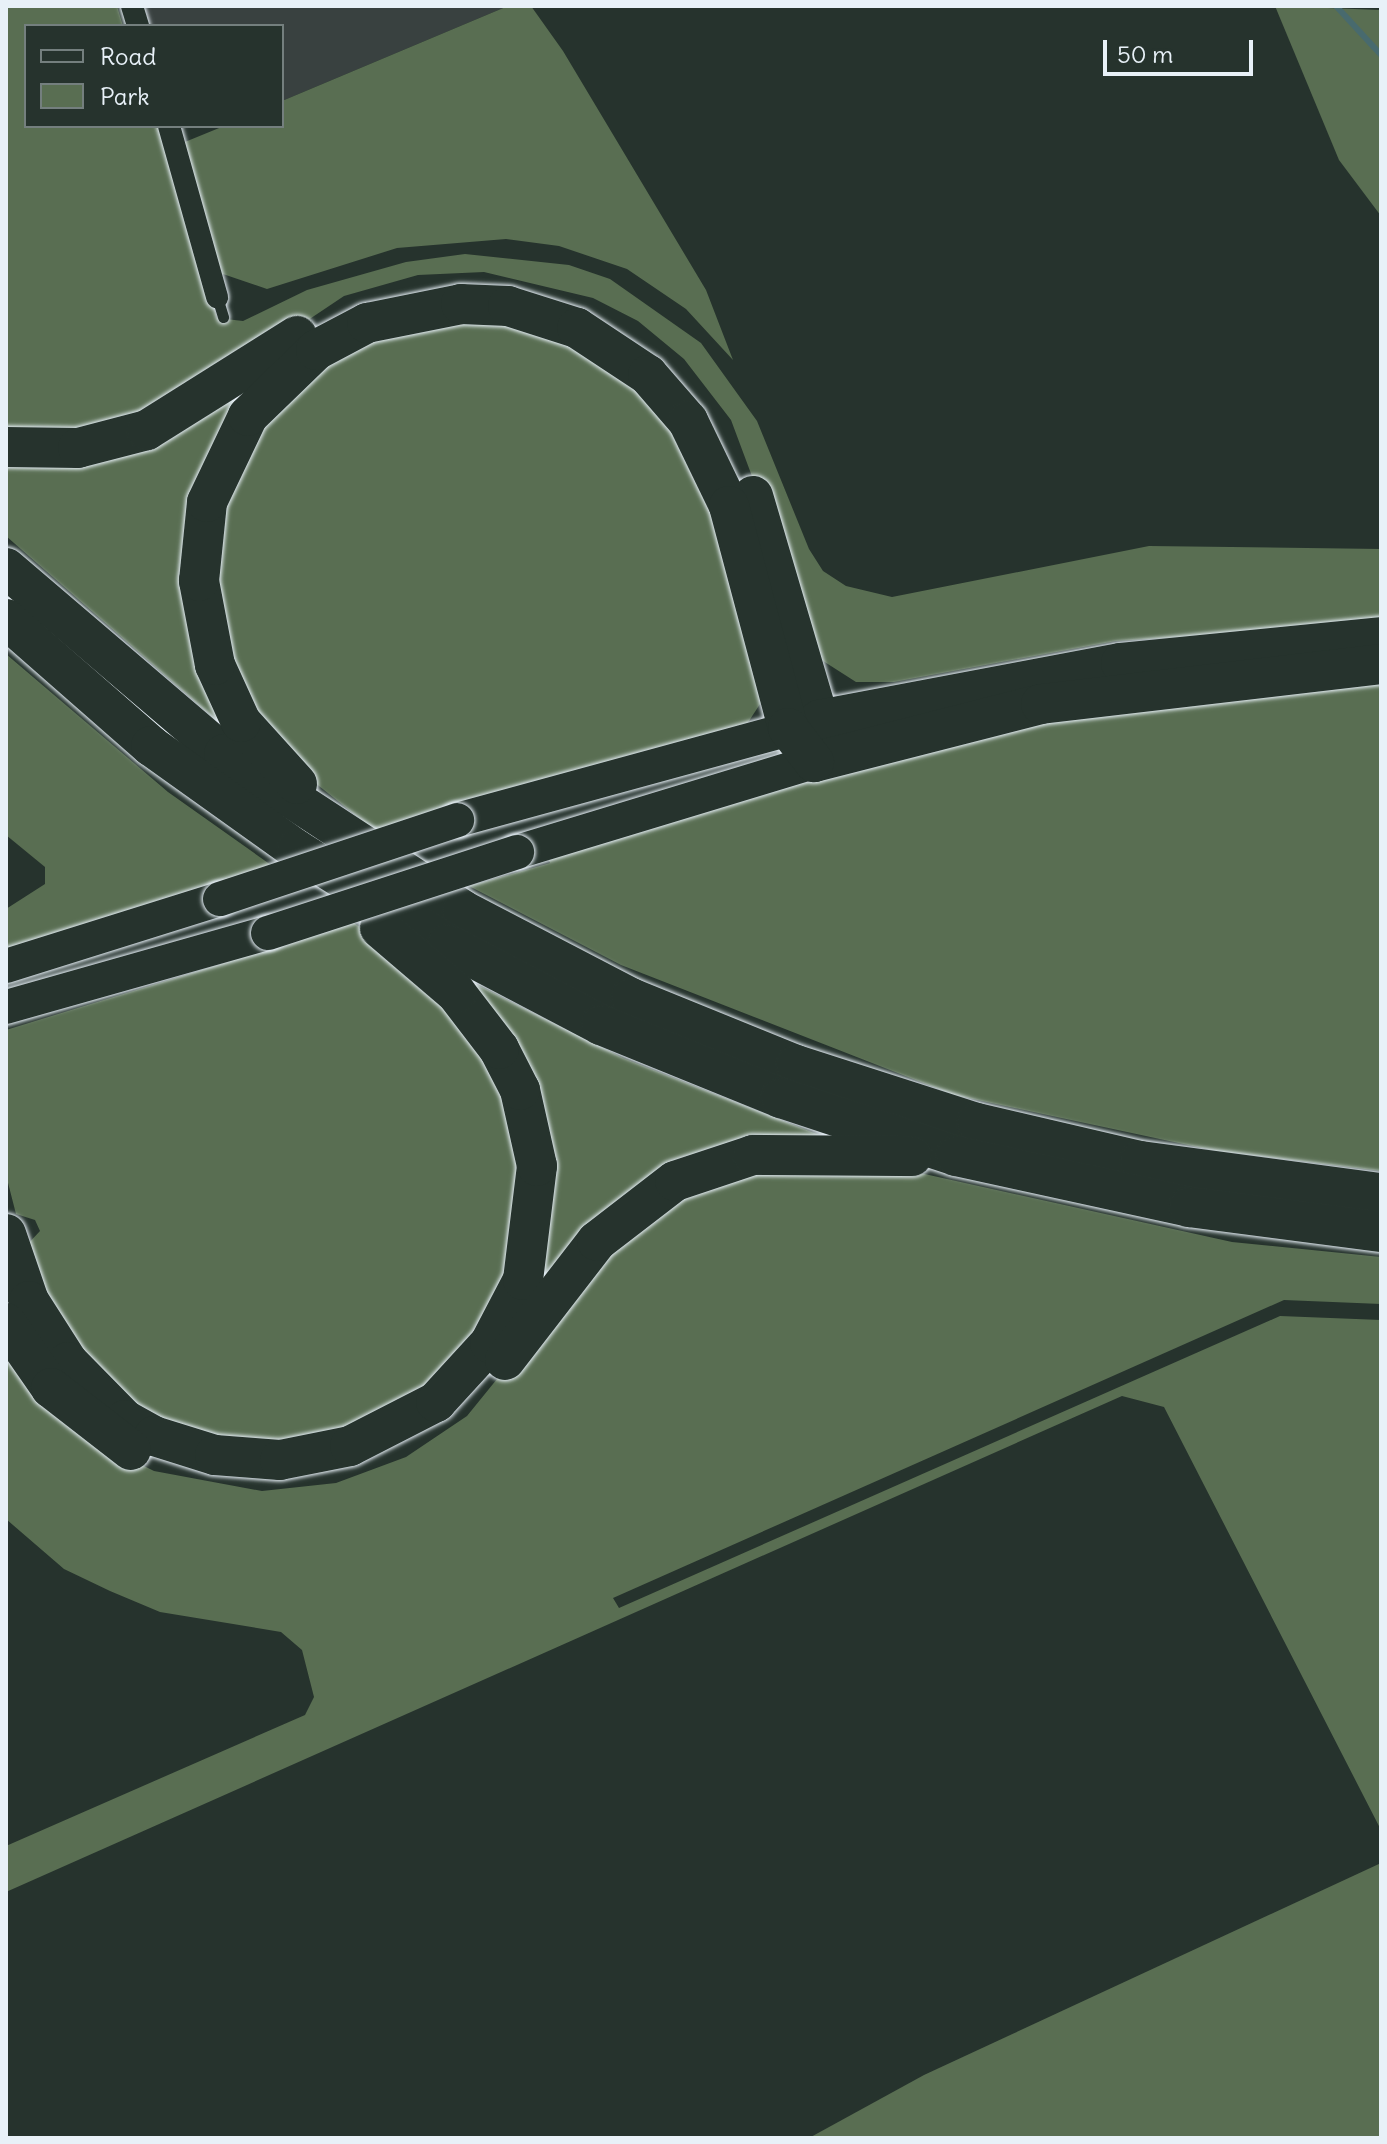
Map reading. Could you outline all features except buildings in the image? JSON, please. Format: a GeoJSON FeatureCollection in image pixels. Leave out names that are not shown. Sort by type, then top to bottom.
{"type":"FeatureCollection","features":[{"type":"Feature","properties":{"kind":"highway"},"geometry":{"type":"LineString","coordinates":[[6,447],[78,448],[147,430],[195,407],[305,331],[388,292],[485,281],[531,288],[632,330],[708,407],[755,499],[797,642],[804,724]]}},
{"type":"Feature","properties":{"kind":"highway"},"geometry":{"type":"LineString","coordinates":[[328,825],[226,695],[201,611],[202,529],[226,455],[282,377],[342,334],[416,309],[485,304],[540,313],[616,350],[671,400],[711,458],[804,724],[814,762],[1041,704],[1381,664]]}},
{"type":"Feature","properties":{"kind":"highway"},"geometry":{"type":"LineString","coordinates":[[6,568],[154,699],[328,825],[546,956],[796,1065],[1055,1142],[1225,1175],[1381,1193]]}},
{"type":"Feature","properties":{"kind":"highway"},"geometry":{"type":"LineString","coordinates":[[6,619],[207,789],[340,878],[601,1025],[781,1098],[956,1156],[1189,1207],[1381,1232]]}},
{"type":"Feature","properties":{"kind":"highway"},"geometry":{"type":"LineString","coordinates":[[804,724],[904,702],[1121,663],[1381,637]]}},
{"type":"Feature","properties":{"kind":"highway"},"geometry":{"type":"LineString","coordinates":[[797,642],[840,684],[904,702]]}},
{"type":"Feature","properties":{"kind":"highway"},"geometry":{"type":"LineString","coordinates":[[6,1234],[29,1301],[68,1362],[125,1420],[185,1448],[280,1460],[350,1446],[405,1422],[466,1375],[523,1280],[535,1223],[533,1139],[520,1090],[476,1016],[378,927],[340,878]]}},
{"type":"Feature","properties":{"kind":"highway"},"geometry":{"type":"LineString","coordinates":[[6,1323],[80,1417],[154,1463],[228,1481],[329,1477],[403,1450],[459,1414],[597,1241],[675,1181],[726,1161],[786,1152],[956,1156]]}},
{"type":"Feature","properties":{"kind":"main road"},"geometry":{"type":"LineString","coordinates":[[6,966],[457,820],[804,724]]}},
{"type":"Feature","properties":{"kind":"main road"},"geometry":{"type":"LineString","coordinates":[[6,1007],[268,933],[517,852],[814,762]]}},
{"type":"Feature","properties":{"kind":"street"},"geometry":{"type":"LineString","coordinates":[[170,128],[220,307]]}},
{"type":"Feature","properties":{"kind":"shaded area"},"geometry":{"type":"Polygon","coordinates":[[[141,6],[508,6],[284,100],[284,24],[146,24],[141,6]]]}},
{"type":"Feature","properties":{"kind":"green space"},"geometry":{"type":"Polygon","coordinates":[[[6,6],[117,6],[122,24],[24,24],[24,128],[163,128],[217,318],[243,321],[307,290],[406,262],[465,254],[569,265],[610,279],[701,343],[757,421],[809,549],[823,571],[846,586],[892,597],[1149,546],[1381,549],[1381,625],[1116,641],[894,682],[856,682],[820,659],[731,420],[684,359],[638,321],[593,298],[484,272],[418,275],[344,296],[217,381],[97,436],[6,438],[6,6]]]}},
{"type":"Feature","properties":{"kind":"green space"},"geometry":{"type":"Polygon","coordinates":[[[508,6],[531,6],[563,51],[706,290],[733,360],[686,309],[627,269],[559,246],[506,239],[397,248],[267,289],[217,272],[180,144],[219,128],[284,128],[284,100],[508,6]]]}},
{"type":"Feature","properties":{"kind":"green space"},"geometry":{"type":"Polygon","coordinates":[[[1275,6],[1381,10],[1381,216],[1339,160],[1275,6]]]}},
{"type":"Feature","properties":{"kind":"green space"},"geometry":{"type":"Polygon","coordinates":[[[418,318],[538,321],[654,399],[711,501],[762,701],[747,724],[374,830],[269,746],[214,636],[216,505],[289,382],[418,318]]]}},
{"type":"Feature","properties":{"kind":"green space"},"geometry":{"type":"Polygon","coordinates":[[[264,369],[198,499],[241,742],[6,536],[6,457],[264,369]]]}},
{"type":"Feature","properties":{"kind":"green space"},"geometry":{"type":"Polygon","coordinates":[[[6,654],[168,792],[271,865],[6,951],[6,909],[45,884],[45,867],[6,835],[6,654]]]}},
{"type":"Feature","properties":{"kind":"green space"},"geometry":{"type":"Polygon","coordinates":[[[1381,677],[1381,1171],[1216,1151],[954,1095],[621,965],[469,886],[550,863],[547,855],[995,729],[1381,677]]]}},
{"type":"Feature","properties":{"kind":"green space"},"geometry":{"type":"Polygon","coordinates":[[[354,923],[394,951],[500,1067],[525,1184],[511,1270],[455,1365],[394,1412],[269,1450],[134,1413],[59,1319],[26,1246],[40,1231],[35,1220],[16,1214],[6,1175],[6,1030],[354,923]]]}},
{"type":"Feature","properties":{"kind":"green space"},"geometry":{"type":"Polygon","coordinates":[[[454,973],[623,1058],[827,1138],[750,1145],[511,1333],[547,1208],[454,973]]]}},
{"type":"Feature","properties":{"kind":"green space"},"geometry":{"type":"Polygon","coordinates":[[[731,1170],[911,1171],[1232,1242],[1381,1257],[1381,1304],[1284,1300],[613,1598],[619,1608],[1280,1316],[1381,1320],[1381,1830],[1164,1407],[1122,1396],[6,1892],[6,1846],[305,1715],[314,1697],[302,1650],[281,1632],[160,1612],[64,1569],[6,1519],[6,1342],[116,1452],[154,1471],[262,1491],[336,1483],[406,1457],[467,1416],[606,1245],[731,1170]]]}},
{"type":"Feature","properties":{"kind":"green space"},"geometry":{"type":"Polygon","coordinates":[[[1381,1863],[1381,2138],[809,2138],[924,2075],[1381,1863]]]}},
{"type":"Feature","properties":{"kind":"waterway"},"geometry":{"type":"LineString","coordinates":[[1336,6],[1381,55]]}}]}
